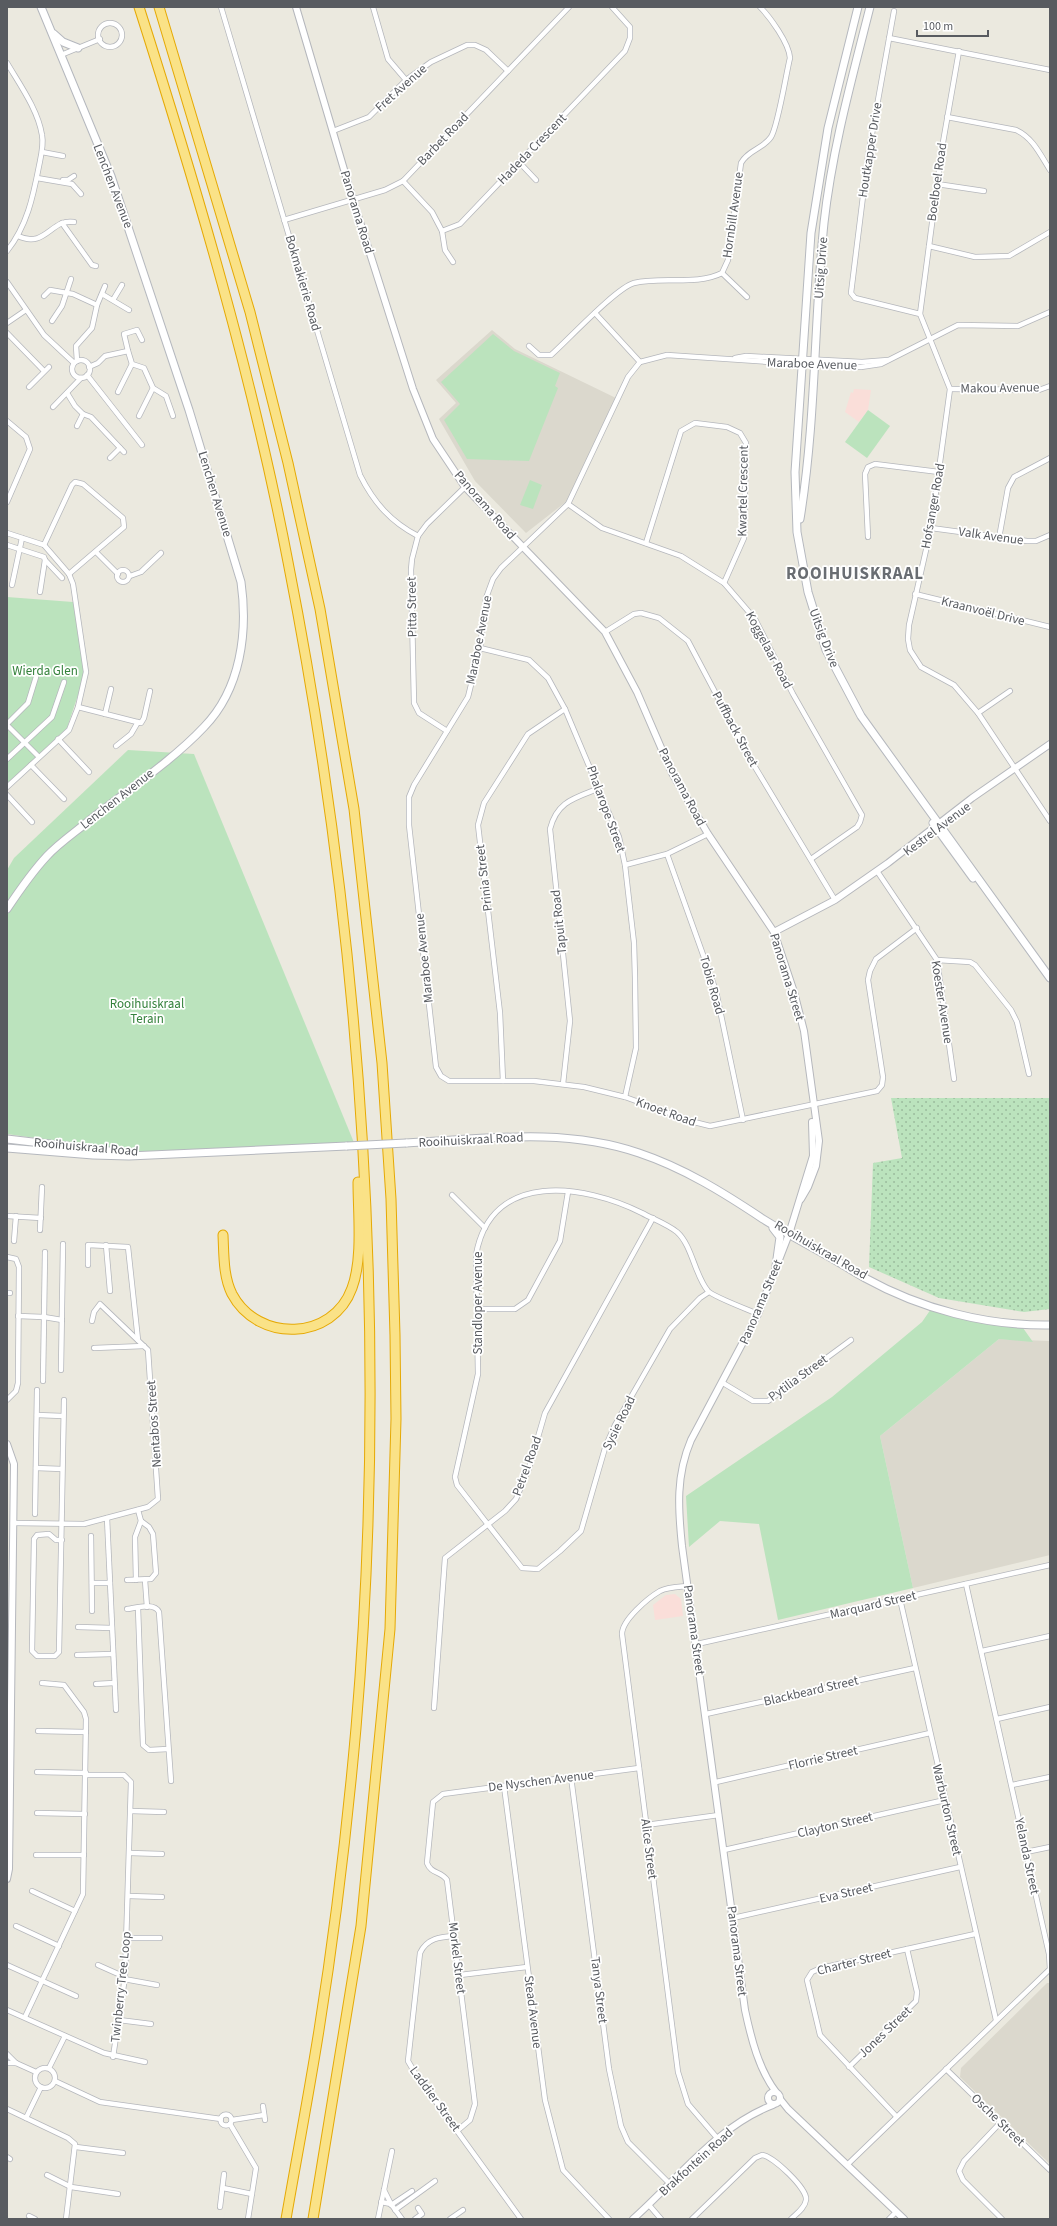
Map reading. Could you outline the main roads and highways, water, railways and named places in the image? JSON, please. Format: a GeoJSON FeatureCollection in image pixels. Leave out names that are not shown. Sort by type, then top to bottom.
{"type":"FeatureCollection","features":[{"type":"Feature","properties":{"kind":"highway"},"geometry":{"type":"LineString","coordinates":[[139,7],[174,119],[217,268],[257,420],[288,559],[313,701],[345,927],[365,1200],[368,1336],[368,1515],[356,1726],[336,1910],[320,2027],[286,2219]]}},
{"type":"Feature","properties":{"kind":"highway"},"geometry":{"type":"LineString","coordinates":[[159,7],[250,312],[288,463],[320,609],[354,809],[382,1063],[391,1199],[395,1335],[396,1419],[390,1629],[361,1926],[313,2219]]}},
{"type":"Feature","properties":{"kind":"highway"},"geometry":{"type":"LineString","coordinates":[[223,1235],[224,1264],[232,1294],[248,1314],[268,1326],[288,1330],[317,1325],[334,1315],[347,1298],[352,1288],[358,1259],[358,1155],[351,1036],[352,1017]]}},
{"type":"Feature","properties":{"kind":"main road","name":"Lenchen Avenue"},"geometry":{"type":"LineString","coordinates":[[7,909],[47,856],[205,727],[224,697],[233,678],[244,632],[244,603],[241,582],[189,410],[111,176],[41,7]]}},
{"type":"Feature","properties":{"kind":"main road","name":"Uitsig Drive"},"geometry":{"type":"LineString","coordinates":[[797,532],[808,472],[821,253],[830,184],[840,131],[870,7]]}},
{"type":"Feature","properties":{"kind":"main road","name":"Uitsig Drive"},"geometry":{"type":"LineString","coordinates":[[857,9],[828,128],[814,204],[802,362],[796,472],[797,532],[808,592],[826,650],[851,698],[878,744],[974,880],[999,908],[1050,978]]}},
{"type":"Feature","properties":{"kind":"main road"},"geometry":{"type":"LineString","coordinates":[[51,31],[63,42],[78,48]]}},
{"type":"Feature","properties":{"kind":"main road","name":"Rooihuiskraal Road"},"geometry":{"type":"LineString","coordinates":[[7,1148],[93,1155],[165,1154],[543,1136],[574,1138],[610,1144],[660,1160],[684,1172],[761,1217],[842,1259],[881,1286],[936,1308],[1022,1326],[1050,1325]]}},
{"type":"Feature","properties":{"kind":"main road","name":"Rooihuiskraal Road"},"geometry":{"type":"LineString","coordinates":[[7,1139],[64,1147],[165,1154]]}},
{"type":"Feature","properties":{"kind":"main road"},"geometry":{"type":"LineString","coordinates":[[761,1217],[779,1233],[780,1246],[776,1266]]}},
{"type":"Feature","properties":{"kind":"main road","name":"Rooihuiskraal Road"},"geometry":{"type":"LineString","coordinates":[[989,1320],[1050,1321]]}},
{"type":"Feature","properties":{"kind":"district","name":"ROOIHUISKRAAL"},"geometry":{"type":"Point","coordinates":[855,574]}},
{"type":"Feature","properties":{"kind":"park label","name":"Wierda Glen"},"geometry":{"type":"Point","coordinates":[45,671]}},
{"type":"Feature","properties":{"kind":"park label","name":"Rooihuiskraal Terain"},"geometry":{"type":"Point","coordinates":[147,1012]}}]}
